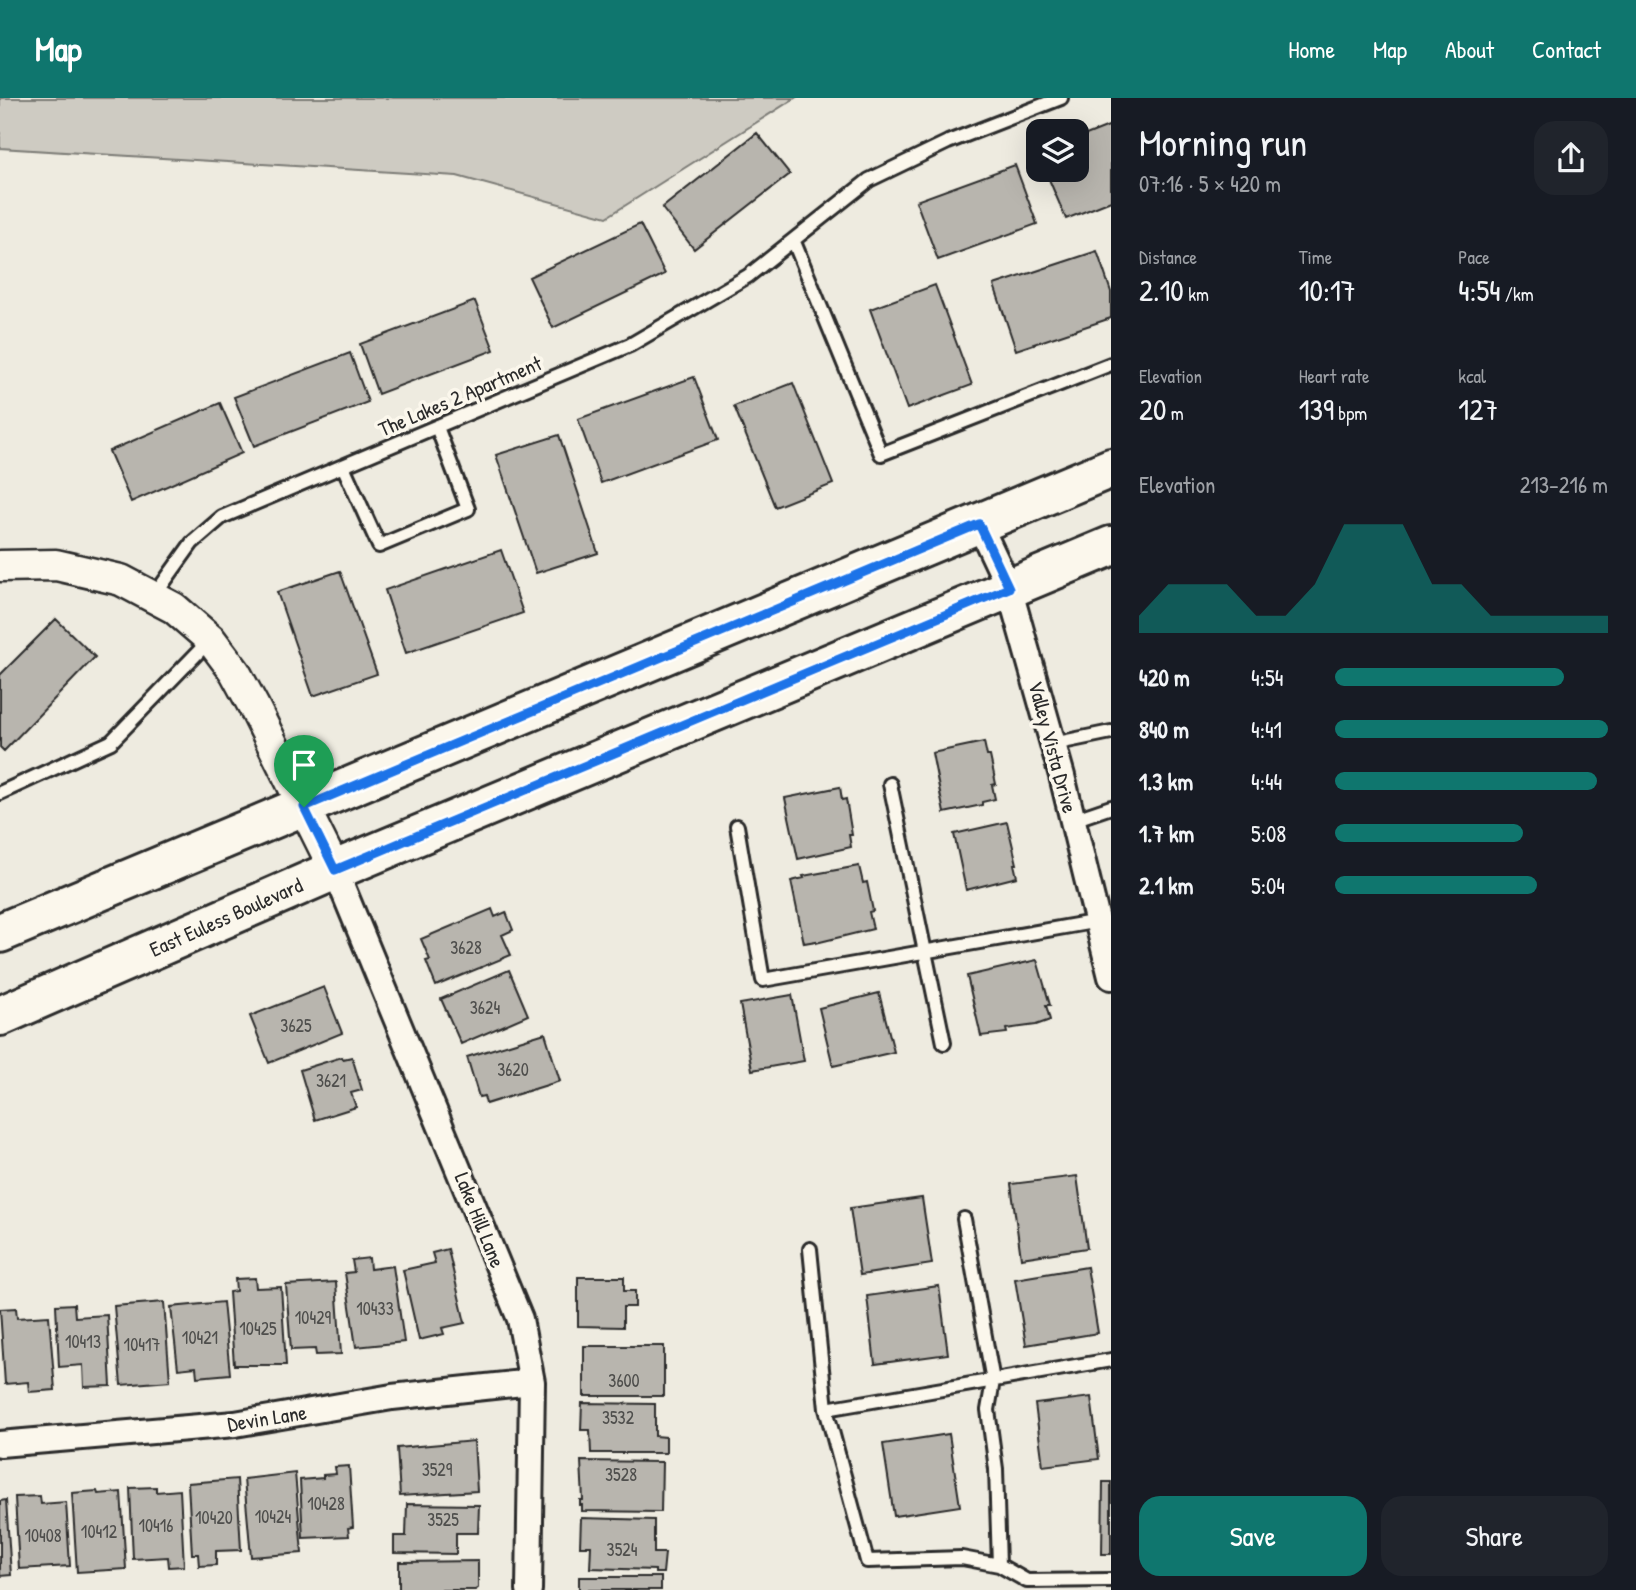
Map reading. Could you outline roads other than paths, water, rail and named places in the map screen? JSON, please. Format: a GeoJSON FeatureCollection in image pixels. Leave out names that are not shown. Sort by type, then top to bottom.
{"type":"FeatureCollection","features":[{"type":"Feature","properties":{"kind":"main road"},"geometry":{"type":"LineString","coordinates":[[0,933],[1111,468]]}},
{"type":"Feature","properties":{"kind":"main road","name":"East Euless Boulevard"},"geometry":{"type":"LineString","coordinates":[[0,1016],[335,870],[1111,545]]}},
{"type":"Feature","properties":{"kind":"street","name":"Valley Vista Drive"},"geometry":{"type":"LineString","coordinates":[[979,524],[1009,588],[1073,820],[1111,977]]}},
{"type":"Feature","properties":{"kind":"street"},"geometry":{"type":"LineString","coordinates":[[0,566],[56,565],[121,580],[174,608],[211,640],[235,672],[335,870]]}},
{"type":"Feature","properties":{"kind":"street","name":"Lake Hill Lane"},"geometry":{"type":"LineString","coordinates":[[335,870],[520,1319],[532,1382],[529,1590]]}},
{"type":"Feature","properties":{"kind":"street","name":"Devin Lane"},"geometry":{"type":"LineString","coordinates":[[0,1444],[235,1424],[392,1396],[532,1382]]}},
{"type":"Feature","properties":{"kind":"lane","name":"The Lakes 2 Apartment"},"geometry":{"type":"LineString","coordinates":[[154,596],[192,543],[222,517],[630,345],[738,282],[794,242],[869,180],[948,142],[1061,98]]}},
{"type":"Feature","properties":{"kind":"lane"},"geometry":{"type":"LineString","coordinates":[[794,242],[881,454],[1111,363]]}},
{"type":"Feature","properties":{"kind":"lane"},"geometry":{"type":"LineString","coordinates":[[343,466],[379,546],[468,509],[437,426]]}},
{"type":"Feature","properties":{"kind":"lane"},"geometry":{"type":"LineString","coordinates":[[0,793],[111,742],[211,640]]}},
{"type":"Feature","properties":{"kind":"lane"},"geometry":{"type":"LineString","coordinates":[[1053,744],[1111,732]]}},
{"type":"Feature","properties":{"kind":"lane"},"geometry":{"type":"LineString","coordinates":[[890,784],[944,1043]]}},
{"type":"Feature","properties":{"kind":"lane"},"geometry":{"type":"LineString","coordinates":[[1073,820],[1111,807]]}},
{"type":"Feature","properties":{"kind":"lane"},"geometry":{"type":"LineString","coordinates":[[737,826],[763,980],[1099,921]]}},
{"type":"Feature","properties":{"kind":"lane"},"geometry":{"type":"LineString","coordinates":[[964,1219],[993,1381],[988,1410],[996,1469],[999,1565]]}},
{"type":"Feature","properties":{"kind":"lane"},"geometry":{"type":"LineString","coordinates":[[810,1249],[826,1409],[867,1561],[962,1558],[999,1565],[1027,1581],[1081,1585],[1111,1580]]}},
{"type":"Feature","properties":{"kind":"lane"},"geometry":{"type":"LineString","coordinates":[[826,1409],[1111,1360]]}}]}
